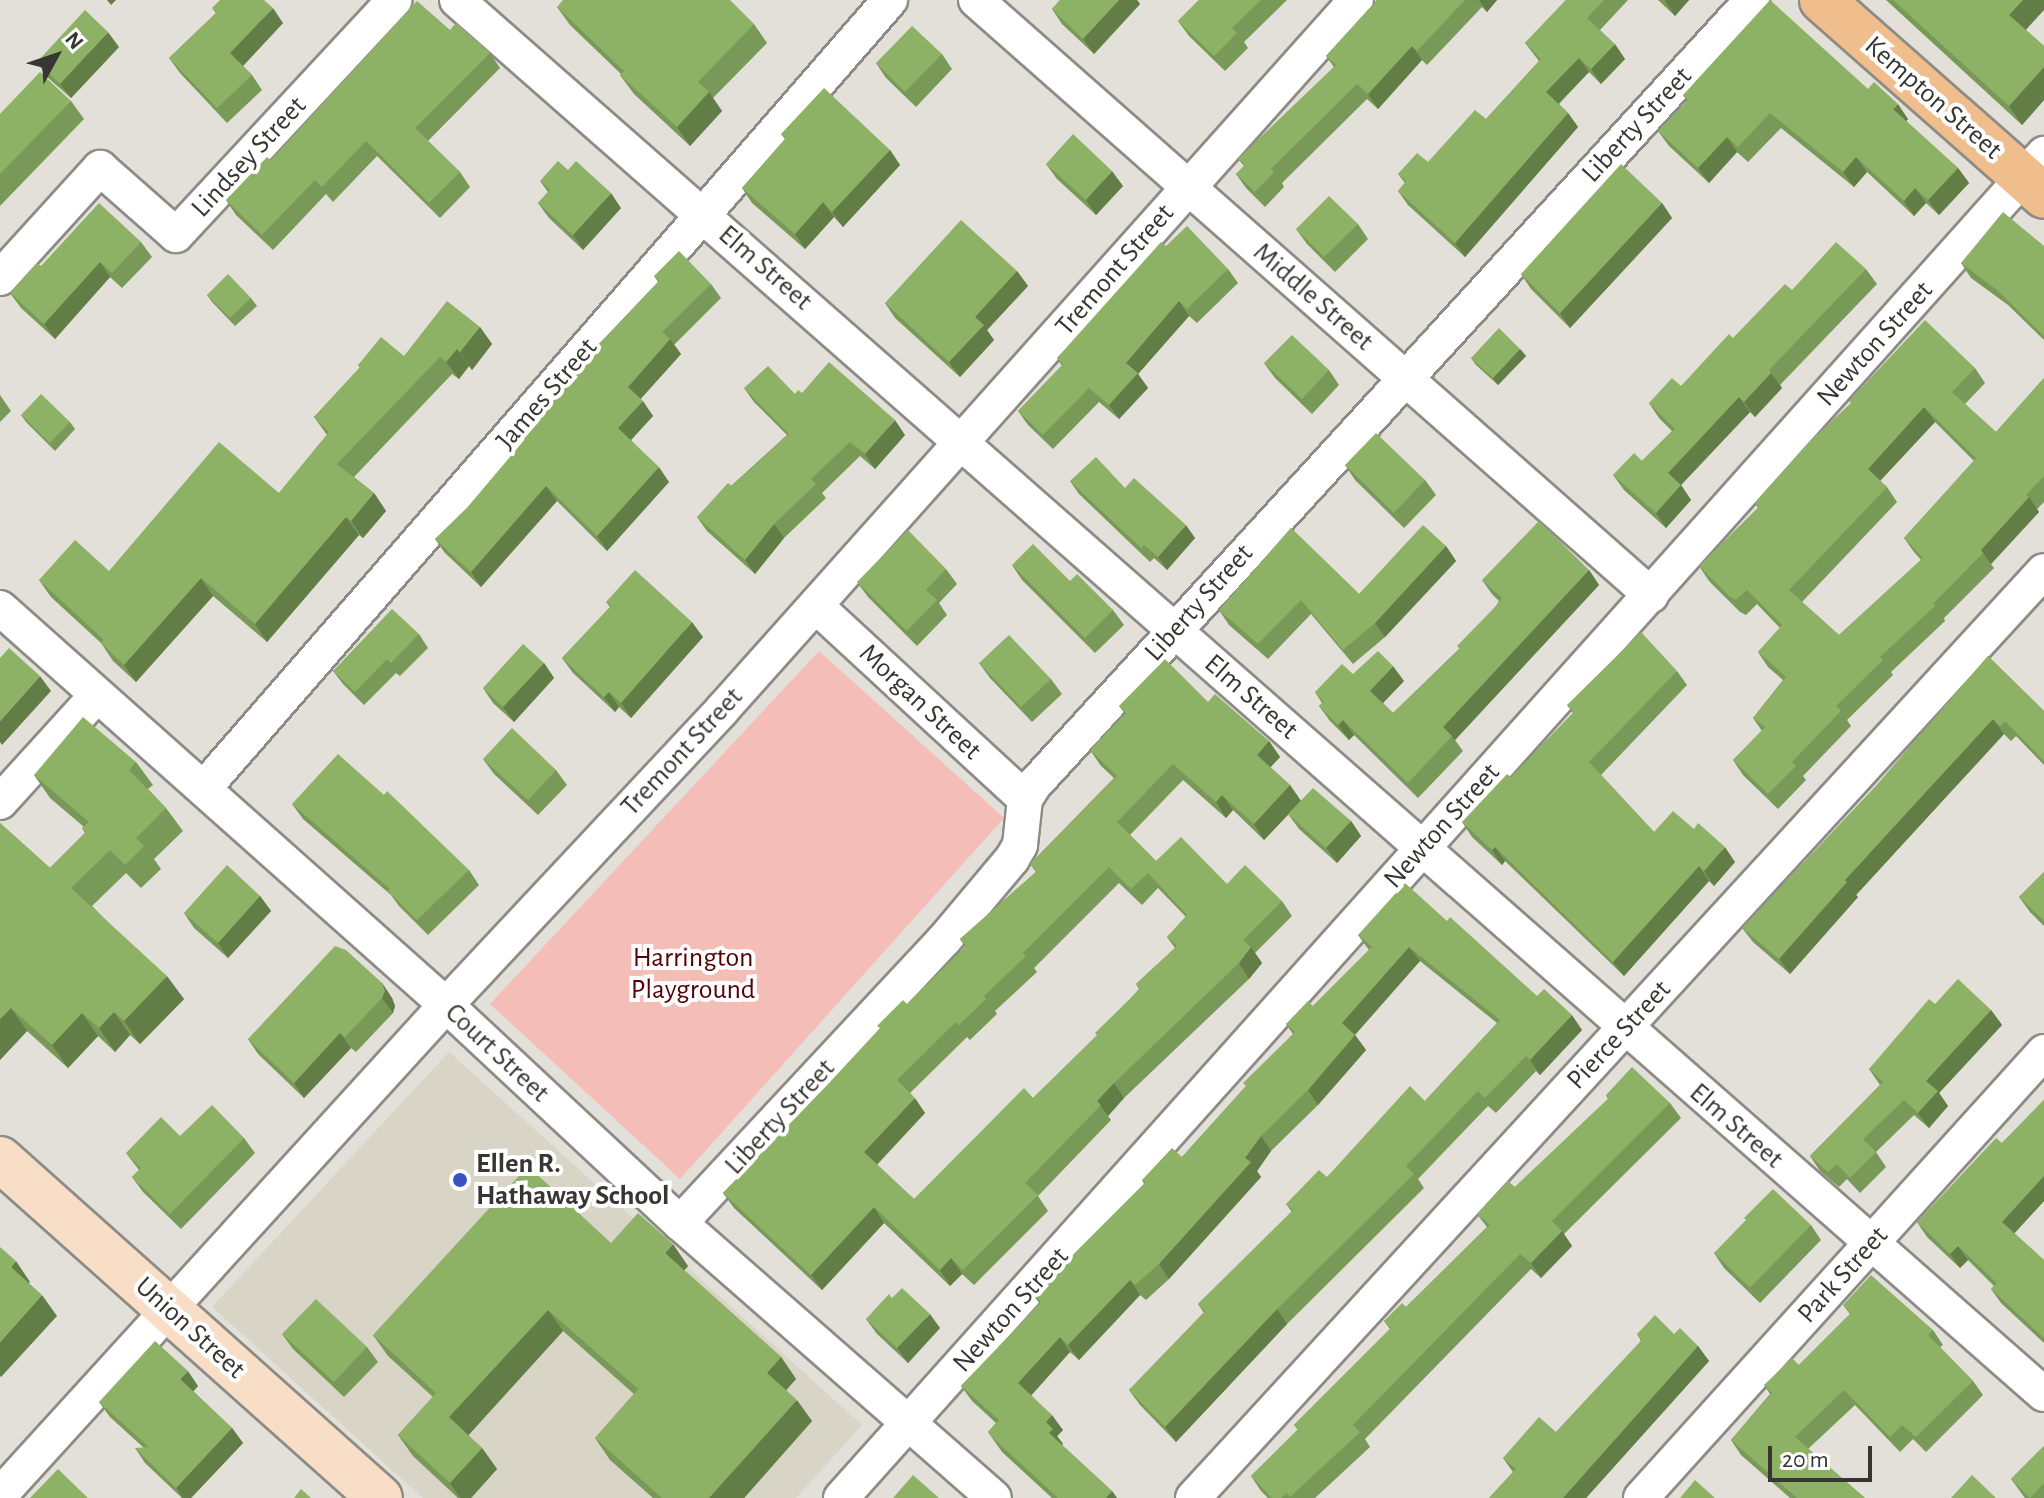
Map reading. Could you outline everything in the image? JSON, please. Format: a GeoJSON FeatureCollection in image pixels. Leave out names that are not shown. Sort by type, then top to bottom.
{"type":"FeatureCollection","features":[{"type":"Feature","properties":{"kind":"main road","name":"Kempton Street"},"geometry":{"type":"LineString","coordinates":[[1822,0],[2037,176]]}},
{"type":"Feature","properties":{"kind":"main road","name":"Union Street"},"geometry":{"type":"LineString","coordinates":[[0,1159],[380,1498]]}},
{"type":"Feature","properties":{"kind":"street","name":"Lindsey Street"},"geometry":{"type":"LineString","coordinates":[[0,278],[100,168],[176,235],[394,0]]}},
{"type":"Feature","properties":{"kind":"street","name":"Elm Street"},"geometry":{"type":"LineString","coordinates":[[457,0],[2044,1394]]}},
{"type":"Feature","properties":{"kind":"street","name":"James Street"},"geometry":{"type":"LineString","coordinates":[[204,788],[890,0]]}},
{"type":"Feature","properties":{"kind":"street","name":"Middle Street"},"geometry":{"type":"LineString","coordinates":[[976,0],[1651,595]]}},
{"type":"Feature","properties":{"kind":"street","name":"Tremont Street"},"geometry":{"type":"LineString","coordinates":[[0,1495],[446,1005],[816,606],[1356,0]]}},
{"type":"Feature","properties":{"kind":"street","name":"Liberty Street"},"geometry":{"type":"LineString","coordinates":[[680,1223],[944,940],[1012,859],[1020,845],[1025,799],[1175,630],[1752,0]]}},
{"type":"Feature","properties":{"kind":"street","name":"Newton Street"},"geometry":{"type":"LineString","coordinates":[[841,1498],[1423,847],[2037,176]]}},
{"type":"Feature","properties":{"kind":"street","name":"Pierce Street"},"geometry":{"type":"LineString","coordinates":[[1193,1498],[2044,571]]}},
{"type":"Feature","properties":{"kind":"street","name":"Morgan Street"},"geometry":{"type":"LineString","coordinates":[[816,606],[1025,799]]}},
{"type":"Feature","properties":{"kind":"street","name":"Court Street"},"geometry":{"type":"LineString","coordinates":[[0,608],[446,1005],[680,1223],[994,1498]]}},
{"type":"Feature","properties":{"kind":"street"},"geometry":{"type":"LineString","coordinates":[[0,802],[97,695]]}},
{"type":"Feature","properties":{"kind":"street","name":"Park Street"},"geometry":{"type":"LineString","coordinates":[[1641,1498],[2044,1052]]}},
{"type":"Feature","properties":{"kind":"shaded area","name":"Ellen R. Hathaway School"},"geometry":{"type":"Polygon","coordinates":[[[449,1052],[862,1425],[796,1498],[423,1498],[212,1307],[449,1052]]]}},
{"type":"Feature","properties":{"kind":"green space","name":"Harrington Playground"},"geometry":{"type":"Polygon","coordinates":[[[819,651],[1004,818],[680,1179],[490,1004],[819,651]]]}},
{"type":"Feature","properties":{"kind":"building"},"geometry":{"type":"Polygon","coordinates":[[[220,0],[264,0],[273,8],[230,53],[252,75],[217,108],[169,58],[217,12],[212,8],[220,0]]]}},
{"type":"Feature","properties":{"kind":"building"},"geometry":{"type":"Polygon","coordinates":[[[563,0],[730,0],[754,24],[698,82],[709,92],[677,127],[620,75],[624,71],[557,7],[563,0]]]}},
{"type":"Feature","properties":{"kind":"building"},"geometry":{"type":"Polygon","coordinates":[[[1060,0],[1119,0],[1083,39],[1052,9],[1060,0]]]}},
{"type":"Feature","properties":{"kind":"building"},"geometry":{"type":"Polygon","coordinates":[[[1199,0],[1261,0],[1232,28],[1237,33],[1214,56],[1178,21],[1199,0]]]}},
{"type":"Feature","properties":{"kind":"building"},"geometry":{"type":"Polygon","coordinates":[[[1377,0],[1465,0],[1417,51],[1412,46],[1368,94],[1357,84],[1271,169],[1274,172],[1255,192],[1236,174],[1245,165],[1238,159],[1336,65],[1326,56],[1377,0]]]}},
{"type":"Feature","properties":{"kind":"building"},"geometry":{"type":"Polygon","coordinates":[[[1566,0],[1604,0],[1587,18],[1615,44],[1591,69],[1579,58],[1546,92],[1568,113],[1455,243],[1398,191],[1406,181],[1398,174],[1417,153],[1428,162],[1475,110],[1486,119],[1541,59],[1525,43],[1566,0]]]}},
{"type":"Feature","properties":{"kind":"building"},"geometry":{"type":"Polygon","coordinates":[[[1770,0],[1868,89],[1874,82],[1898,104],[1893,109],[1958,168],[1928,200],[1915,188],[1904,201],[1856,157],[1843,172],[1770,113],[1738,147],[1727,137],[1698,168],[1658,131],[1688,100],[1683,95],[1770,0]]]}},
{"type":"Feature","properties":{"kind":"building"},"geometry":{"type":"Polygon","coordinates":[[[1893,0],[2023,0],[2009,15],[2044,46],[2044,67],[2009,106],[1893,0]]]}},
{"type":"Feature","properties":{"kind":"building"},"geometry":{"type":"Polygon","coordinates":[[[417,1],[450,30],[456,23],[490,53],[415,128],[460,172],[429,203],[366,141],[322,187],[315,180],[262,235],[226,200],[267,157],[271,160],[417,1]]]}},
{"type":"Feature","properties":{"kind":"building"},"geometry":{"type":"Polygon","coordinates":[[[85,10],[108,32],[60,84],[37,62],[85,10]]]}},
{"type":"Feature","properties":{"kind":"building"},"geometry":{"type":"Polygon","coordinates":[[[912,26],[942,54],[905,92],[876,63],[912,26]]]}},
{"type":"Feature","properties":{"kind":"building"},"geometry":{"type":"Polygon","coordinates":[[[40,72],[71,101],[0,174],[0,114],[40,72]]]}},
{"type":"Feature","properties":{"kind":"building"},"geometry":{"type":"Polygon","coordinates":[[[824,88],[890,150],[832,212],[823,202],[795,234],[742,188],[786,138],[781,134],[824,88]]]}},
{"type":"Feature","properties":{"kind":"building"},"geometry":{"type":"Polygon","coordinates":[[[1073,134],[1112,171],[1086,200],[1046,164],[1073,134]]]}},
{"type":"Feature","properties":{"kind":"building"},"geometry":{"type":"Polygon","coordinates":[[[558,161],[568,170],[576,161],[611,193],[573,235],[538,203],[550,190],[540,181],[558,161]]]}},
{"type":"Feature","properties":{"kind":"building"},"geometry":{"type":"Polygon","coordinates":[[[1621,164],[1662,203],[1560,313],[1521,274],[1621,164]]]}},
{"type":"Feature","properties":{"kind":"building"},"geometry":{"type":"Polygon","coordinates":[[[1329,196],[1358,224],[1324,257],[1296,229],[1329,196]]]}},
{"type":"Feature","properties":{"kind":"building"},"geometry":{"type":"Polygon","coordinates":[[[99,203],[141,242],[112,273],[100,262],[44,324],[10,293],[37,263],[41,266],[99,203]]]}},
{"type":"Feature","properties":{"kind":"building"},"geometry":{"type":"Polygon","coordinates":[[[2003,212],[2044,246],[2044,336],[1997,290],[1961,263],[2003,212]]]}},
{"type":"Feature","properties":{"kind":"building"},"geometry":{"type":"Polygon","coordinates":[[[961,220],[1017,271],[975,317],[984,325],[949,362],[885,303],[961,220]]]}},
{"type":"Feature","properties":{"kind":"building"},"geometry":{"type":"Polygon","coordinates":[[[1187,226],[1228,269],[1187,309],[1179,301],[1126,363],[1138,373],[1109,405],[1089,388],[1043,435],[1018,411],[1063,364],[1057,358],[1161,242],[1166,246],[1187,226]]]}},
{"type":"Feature","properties":{"kind":"building"},"geometry":{"type":"Polygon","coordinates":[[[1836,242],[1866,269],[1769,370],[1771,373],[1744,402],[1739,397],[1668,473],[1681,485],[1656,513],[1613,475],[1634,453],[1642,461],[1675,429],[1649,403],[1672,378],[1681,386],[1729,334],[1733,338],[1785,284],[1792,290],[1836,242]]]}},
{"type":"Feature","properties":{"kind":"building"},"geometry":{"type":"Polygon","coordinates":[[[679,251],[711,284],[662,332],[670,339],[628,387],[643,401],[618,428],[659,467],[597,536],[546,486],[471,572],[435,539],[467,508],[525,439],[521,435],[563,389],[559,386],[659,281],[654,276],[679,251]]]}},
{"type":"Feature","properties":{"kind":"building"},"geometry":{"type":"Polygon","coordinates":[[[228,274],[251,298],[230,318],[207,295],[228,274]]]}},
{"type":"Feature","properties":{"kind":"building"},"geometry":{"type":"Polygon","coordinates":[[[447,301],[480,327],[460,352],[457,349],[446,362],[440,357],[337,464],[374,493],[351,521],[346,517],[255,624],[201,578],[124,665],[101,643],[104,640],[39,580],[75,540],[109,571],[219,442],[279,493],[329,432],[314,417],[360,367],[358,365],[381,337],[404,356],[447,301]]]}},
{"type":"Feature","properties":{"kind":"building"},"geometry":{"type":"Polygon","coordinates":[[[1925,320],[1975,368],[1952,392],[1996,432],[2044,378],[2044,476],[1981,550],[1983,553],[1836,706],[1841,711],[1792,762],[1796,766],[1768,794],[1733,760],[1765,727],[1753,718],[1786,677],[1758,652],[1782,625],[1747,590],[1736,600],[1730,597],[1699,566],[1759,507],[1755,503],[1808,443],[1851,403],[1849,401],[1925,320]],[[1924,407],[1868,469],[1887,487],[1789,590],[1839,635],[1923,558],[1904,538],[1976,458],[1924,407]]]}},
{"type":"Feature","properties":{"kind":"building"},"geometry":{"type":"Polygon","coordinates":[[[1499,328],[1520,349],[1493,378],[1471,358],[1499,328]]]}},
{"type":"Feature","properties":{"kind":"building"},"geometry":{"type":"Polygon","coordinates":[[[1292,335],[1329,370],[1302,399],[1264,363],[1292,335]]]}},
{"type":"Feature","properties":{"kind":"building"},"geometry":{"type":"Polygon","coordinates":[[[829,362],[895,420],[865,454],[850,442],[811,479],[816,484],[774,524],[745,560],[697,517],[728,483],[732,486],[789,434],[744,388],[768,366],[795,394],[798,390],[802,393],[829,362]]]}},
{"type":"Feature","properties":{"kind":"building"},"geometry":{"type":"Polygon","coordinates":[[[41,394],[70,422],[50,443],[21,415],[41,394]]]}},
{"type":"Feature","properties":{"kind":"building"},"geometry":{"type":"Polygon","coordinates":[[[1376,433],[1425,480],[1394,513],[1345,465],[1376,433]]]}},
{"type":"Feature","properties":{"kind":"building"},"geometry":{"type":"Polygon","coordinates":[[[1096,457],[1125,488],[1134,478],[1186,525],[1158,557],[1144,545],[1141,548],[1070,481],[1096,457]]]}},
{"type":"Feature","properties":{"kind":"building"},"geometry":{"type":"Polygon","coordinates":[[[1539,521],[1589,570],[1443,727],[1452,736],[1408,783],[1343,720],[1338,725],[1319,706],[1324,702],[1315,692],[1342,664],[1353,674],[1378,651],[1393,666],[1370,691],[1393,713],[1460,649],[1457,646],[1496,606],[1502,598],[1482,580],[1539,521]]]}},
{"type":"Feature","properties":{"kind":"building"},"geometry":{"type":"Polygon","coordinates":[[[1423,525],[1446,546],[1375,623],[1343,650],[1301,600],[1258,644],[1219,610],[1291,528],[1359,594],[1423,525]]]}},
{"type":"Feature","properties":{"kind":"building"},"geometry":{"type":"Polygon","coordinates":[[[908,530],[946,569],[926,590],[937,600],[907,631],[857,582],[908,530]]]}},
{"type":"Feature","properties":{"kind":"building"},"geometry":{"type":"Polygon","coordinates":[[[1033,544],[1070,581],[1077,574],[1113,610],[1085,638],[1012,565],[1033,544]]]}},
{"type":"Feature","properties":{"kind":"building"},"geometry":{"type":"Polygon","coordinates":[[[635,570],[692,622],[621,703],[609,692],[604,697],[562,658],[611,606],[606,602],[635,570]]]}},
{"type":"Feature","properties":{"kind":"building"},"geometry":{"type":"Polygon","coordinates":[[[392,609],[419,634],[391,663],[387,659],[355,692],[333,671],[392,609]]]}},
{"type":"Feature","properties":{"kind":"building"},"geometry":{"type":"Polygon","coordinates":[[[1641,632],[1677,671],[1589,762],[1654,832],[1673,811],[1694,829],[1698,823],[1725,847],[1704,871],[1699,866],[1613,962],[1495,847],[1492,850],[1462,822],[1507,774],[1511,777],[1574,712],[1567,705],[1641,632]]]}},
{"type":"Feature","properties":{"kind":"building"},"geometry":{"type":"Polygon","coordinates":[[[1009,635],[1051,679],[1021,707],[979,663],[1009,635]]]}},
{"type":"Feature","properties":{"kind":"building"},"geometry":{"type":"Polygon","coordinates":[[[523,644],[544,663],[503,707],[483,688],[523,644]]]}},
{"type":"Feature","properties":{"kind":"building"},"geometry":{"type":"Polygon","coordinates":[[[9,648],[40,676],[0,721],[0,658],[9,648]]]}},
{"type":"Feature","properties":{"kind":"building"},"geometry":{"type":"Polygon","coordinates":[[[1988,656],[2044,711],[2044,761],[2005,721],[2000,726],[1993,719],[1845,880],[1847,882],[1779,959],[1742,928],[1877,785],[1988,656]]]}},
{"type":"Feature","properties":{"kind":"building"},"geometry":{"type":"Polygon","coordinates":[[[1165,659],[1208,702],[1215,694],[1269,741],[1257,755],[1290,785],[1254,824],[1222,795],[1216,802],[1173,764],[1117,822],[1156,861],[1181,837],[1227,884],[1245,865],[1282,901],[1243,940],[1251,947],[1239,963],[1114,1083],[1097,1101],[1101,1105],[1025,1183],[1038,1195],[963,1270],[951,1258],[940,1270],[874,1207],[811,1275],[723,1193],[880,1028],[877,1026],[903,1000],[907,1004],[966,946],[960,939],[1037,871],[1030,864],[1117,776],[1090,750],[1126,713],[1119,706],[1165,659]],[[1109,867],[1023,953],[1026,956],[984,996],[986,999],[959,1025],[956,1022],[897,1080],[915,1098],[864,1152],[914,1199],[1024,1088],[1033,1098],[1140,989],[1136,984],[1177,946],[1167,937],[1187,915],[1148,873],[1131,889],[1109,867]]]}},
{"type":"Feature","properties":{"kind":"building"},"geometry":{"type":"Polygon","coordinates":[[[83,717],[136,762],[129,770],[166,808],[136,838],[144,846],[125,865],[110,850],[71,888],[167,976],[124,1021],[114,1012],[99,1028],[82,1013],[52,1045],[11,1008],[0,1019],[0,823],[50,868],[86,832],[82,828],[89,822],[34,775],[83,717]]]}},
{"type":"Feature","properties":{"kind":"building"},"geometry":{"type":"Polygon","coordinates":[[[512,728],[556,770],[528,800],[483,759],[512,728]]]}},
{"type":"Feature","properties":{"kind":"building"},"geometry":{"type":"Polygon","coordinates":[[[338,754],[384,795],[387,791],[469,870],[417,920],[388,891],[390,889],[292,804],[338,754]]]}},
{"type":"Feature","properties":{"kind":"building"},"geometry":{"type":"Polygon","coordinates":[[[1313,788],[1351,821],[1326,848],[1288,814],[1313,788]]]}},
{"type":"Feature","properties":{"kind":"building"},"geometry":{"type":"Polygon","coordinates":[[[227,865],[260,896],[218,943],[184,913],[227,865]]]}},
{"type":"Feature","properties":{"kind":"building"},"geometry":{"type":"Polygon","coordinates":[[[2044,872],[2044,921],[2019,897],[2044,872]]]}},
{"type":"Feature","properties":{"kind":"building"},"geometry":{"type":"Polygon","coordinates":[[[1405,883],[1447,921],[1450,917],[1537,996],[1544,989],[1572,1015],[1530,1060],[1526,1056],[1485,1098],[1478,1091],[1406,1166],[1414,1174],[1277,1309],[1165,1427],[1129,1390],[1205,1311],[1198,1304],[1293,1210],[1286,1204],[1319,1170],[1327,1177],[1410,1086],[1425,1101],[1500,1020],[1409,947],[1342,1023],[1355,1035],[1308,1090],[1261,1136],[1245,1158],[1251,1162],[1159,1264],[1135,1285],[1130,1280],[1068,1345],[1060,1337],[1018,1383],[1052,1415],[1046,1422],[1053,1429],[1049,1433],[1112,1491],[1106,1498],[1058,1498],[992,1437],[988,1432],[999,1420],[961,1386],[1041,1302],[1033,1295],[1145,1183],[1142,1180],[1172,1148],[1182,1157],[1246,1086],[1243,1083],[1295,1032],[1286,1024],[1308,1001],[1313,1006],[1372,947],[1358,935],[1405,883]]]}},
{"type":"Feature","properties":{"kind":"building"},"geometry":{"type":"Polygon","coordinates":[[[335,946],[346,950],[382,983],[385,991],[345,1037],[340,1033],[294,1083],[248,1039],[335,946]]]}},
{"type":"Feature","properties":{"kind":"building"},"geometry":{"type":"Polygon","coordinates":[[[1958,979],[1991,1010],[1926,1081],[1938,1091],[1918,1113],[1904,1100],[1863,1139],[1876,1152],[1850,1178],[1837,1164],[1828,1172],[1810,1156],[1883,1082],[1869,1069],[1929,999],[1935,1004],[1958,979]]]}},
{"type":"Feature","properties":{"kind":"building"},"geometry":{"type":"Polygon","coordinates":[[[1632,1067],[1670,1103],[1552,1221],[1562,1231],[1531,1263],[1520,1254],[1353,1425],[1360,1432],[1290,1497],[1287,1493],[1281,1498],[1272,1498],[1251,1476],[1298,1429],[1294,1425],[1391,1328],[1384,1321],[1402,1303],[1406,1307],[1490,1225],[1477,1214],[1508,1181],[1515,1187],[1609,1098],[1606,1095],[1632,1067]]]}},
{"type":"Feature","properties":{"kind":"building"},"geometry":{"type":"Polygon","coordinates":[[[2044,1100],[2044,1176],[2002,1222],[2044,1260],[2044,1338],[1991,1289],[1997,1283],[1958,1246],[1950,1254],[1917,1222],[1996,1138],[2002,1143],[2044,1100]]]}},
{"type":"Feature","properties":{"kind":"building"},"geometry":{"type":"Polygon","coordinates":[[[212,1105],[244,1138],[170,1214],[132,1177],[141,1168],[126,1153],[161,1117],[180,1136],[212,1105]]]}},
{"type":"Feature","properties":{"kind":"building"},"geometry":{"type":"Polygon","coordinates":[[[528,1166],[611,1243],[638,1213],[673,1244],[665,1253],[781,1357],[767,1373],[797,1400],[709,1498],[662,1498],[595,1438],[638,1389],[548,1310],[449,1417],[482,1448],[450,1483],[398,1435],[436,1393],[373,1335],[528,1166]]]}},
{"type":"Feature","properties":{"kind":"building"},"geometry":{"type":"Polygon","coordinates":[[[1773,1189],[1811,1225],[1750,1288],[1714,1253],[1773,1189]]]}},
{"type":"Feature","properties":{"kind":"building"},"geometry":{"type":"Polygon","coordinates":[[[0,1247],[16,1261],[11,1267],[42,1295],[0,1342],[0,1247]]]}},
{"type":"Feature","properties":{"kind":"building"},"geometry":{"type":"Polygon","coordinates":[[[1871,1275],[1933,1330],[1928,1335],[1973,1381],[1916,1437],[1902,1425],[1890,1437],[1844,1390],[1795,1437],[1865,1498],[1797,1498],[1731,1440],[1772,1393],[1764,1385],[1792,1358],[1799,1365],[1851,1313],[1843,1305],[1871,1275]]]}},
{"type":"Feature","properties":{"kind":"building"},"geometry":{"type":"Polygon","coordinates":[[[902,1288],[930,1314],[897,1348],[866,1319],[889,1294],[892,1298],[902,1288]]]}},
{"type":"Feature","properties":{"kind":"building"},"geometry":{"type":"Polygon","coordinates":[[[316,1299],[367,1347],[334,1382],[282,1334],[316,1299]]]}},
{"type":"Feature","properties":{"kind":"building"},"geometry":{"type":"Polygon","coordinates":[[[1655,1315],[1674,1334],[1680,1328],[1698,1346],[1563,1498],[1489,1498],[1516,1469],[1503,1458],[1539,1417],[1556,1432],[1642,1340],[1637,1334],[1655,1315]]]}},
{"type":"Feature","properties":{"kind":"building"},"geometry":{"type":"Polygon","coordinates":[[[155,1341],[188,1371],[180,1379],[232,1428],[176,1488],[135,1448],[149,1447],[99,1402],[155,1341]]]}},
{"type":"Feature","properties":{"kind":"building"},"geometry":{"type":"Polygon","coordinates":[[[2044,1446],[2044,1483],[2030,1498],[2011,1479],[2044,1446]]]}},
{"type":"Feature","properties":{"kind":"building"},"geometry":{"type":"Polygon","coordinates":[[[58,1469],[88,1498],[30,1498],[58,1469]]]}},
{"type":"Feature","properties":{"kind":"building"},"geometry":{"type":"Polygon","coordinates":[[[913,1475],[939,1498],[893,1498],[913,1475]]]}},
{"type":"Feature","properties":{"kind":"building"},"geometry":{"type":"Polygon","coordinates":[[[1972,1475],[1996,1498],[1951,1498],[1972,1475]]]}},
{"type":"Feature","properties":{"kind":"building"},"geometry":{"type":"Polygon","coordinates":[[[1695,1480],[1715,1498],[1680,1498],[1695,1480]]]}},
{"type":"Feature","properties":{"kind":"building"},"geometry":{"type":"Polygon","coordinates":[[[301,1489],[311,1498],[294,1498],[301,1489]]]}},
{"type":"Feature","properties":{"kind":"place","name":"Ellen R. Hathaway School"},"geometry":{"type":"Point","coordinates":[460,1180]}}]}
